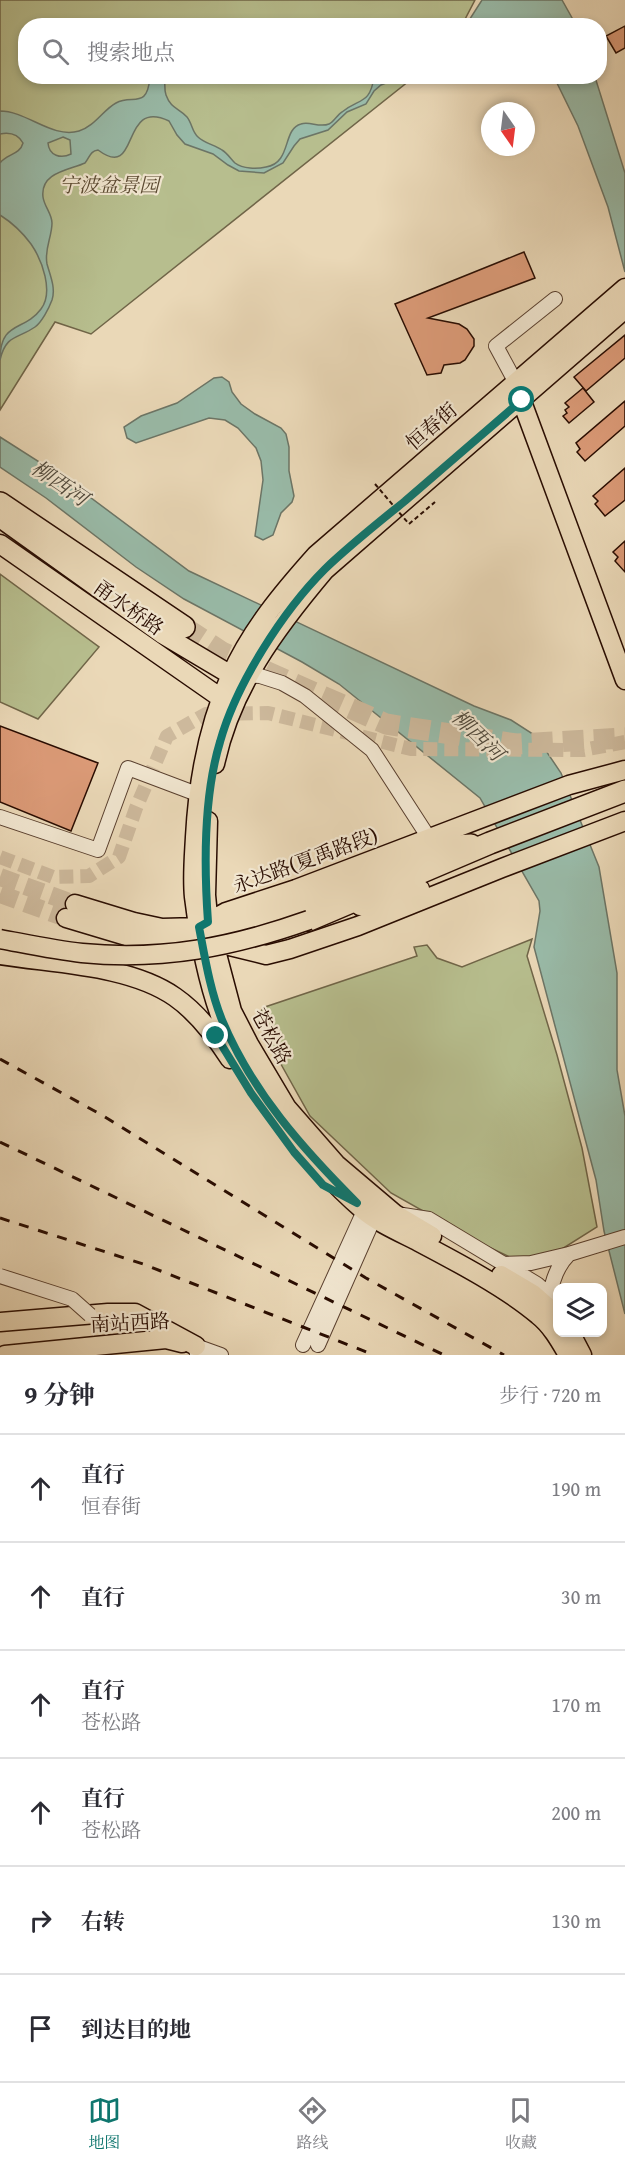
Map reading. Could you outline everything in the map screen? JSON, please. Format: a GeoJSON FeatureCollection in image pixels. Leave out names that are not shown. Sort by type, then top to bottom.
{"type":"FeatureCollection","features":[{"type":"Feature","properties":{"kind":"highway"},"geometry":{"type":"LineString","coordinates":[[0,503],[184,627]]}},
{"type":"Feature","properties":{"kind":"highway"},"geometry":{"type":"LineString","coordinates":[[309,920],[496,857],[590,820],[625,791]]}},
{"type":"Feature","properties":{"kind":"highway"},"geometry":{"type":"LineString","coordinates":[[205,930],[302,902],[444,847],[496,857]]}},
{"type":"Feature","properties":{"kind":"main road","name":"恒春街"},"geometry":{"type":"LineString","coordinates":[[254,648],[325,570],[599,321],[625,288]]}},
{"type":"Feature","properties":{"kind":"main road","name":"恒春街"},"geometry":{"type":"LineString","coordinates":[[599,321],[625,309]]}},
{"type":"Feature","properties":{"kind":"main road","name":"恒春街"},"geometry":{"type":"LineString","coordinates":[[254,648],[273,604],[316,555],[519,392]]}},
{"type":"Feature","properties":{"kind":"main road"},"geometry":{"type":"LineString","coordinates":[[519,392],[625,680]]}},
{"type":"Feature","properties":{"kind":"main road","name":"甬水桥路"},"geometry":{"type":"LineString","coordinates":[[0,518],[162,634],[239,675]]}},
{"type":"Feature","properties":{"kind":"main road","name":"甬水桥路"},"geometry":{"type":"LineString","coordinates":[[0,544],[227,702]]}},
{"type":"Feature","properties":{"kind":"main road","name":"苍松路"},"geometry":{"type":"LineString","coordinates":[[254,648],[208,734],[197,794],[194,894],[232,1011],[287,1108],[336,1164],[395,1215],[533,1294],[553,1312]]}},
{"type":"Feature","properties":{"kind":"main road","name":"苍松路"},"geometry":{"type":"LineString","coordinates":[[227,702],[209,796],[205,930],[213,992],[222,1019],[237,1051],[277,1116],[302,1146],[365,1211],[514,1297],[540,1316],[561,1342],[568,1355]]}},
{"type":"Feature","properties":{"kind":"main road","name":"永达路(夏禹路段)"},"geometry":{"type":"LineString","coordinates":[[205,930],[226,912],[296,889],[569,785],[625,770]]}},
{"type":"Feature","properties":{"kind":"main road"},"geometry":{"type":"LineString","coordinates":[[70,911],[126,936],[163,942],[205,930],[266,955],[358,926],[496,857],[590,820],[625,812]]}},
{"type":"Feature","properties":{"kind":"main road"},"geometry":{"type":"LineString","coordinates":[[590,820],[625,821]]}},
{"type":"Feature","properties":{"kind":"main road"},"geometry":{"type":"LineString","coordinates":[[0,939],[81,953],[129,955],[184,953],[230,945],[309,920]]}},
{"type":"Feature","properties":{"kind":"main road"},"geometry":{"type":"LineString","coordinates":[[0,955],[124,974],[148,982],[175,997],[216,1036],[251,1093],[294,1152],[323,1185],[365,1211]]}},
{"type":"Feature","properties":{"kind":"main road","name":"南站西路"},"geometry":{"type":"LineString","coordinates":[[0,1322],[135,1313],[188,1350]]}},
{"type":"Feature","properties":{"kind":"main road"},"geometry":{"type":"LineString","coordinates":[[573,1337],[582,1355]]}},
{"type":"Feature","properties":{"kind":"main road","name":"南站西路"},"geometry":{"type":"LineString","coordinates":[[5,1355],[34,1354],[166,1339],[188,1350]]}},
{"type":"Feature","properties":{"kind":"street"},"geometry":{"type":"LineString","coordinates":[[519,392],[496,346],[555,299]]}},
{"type":"Feature","properties":{"kind":"street"},"geometry":{"type":"LineString","coordinates":[[239,675],[260,676],[282,683],[305,696],[372,750],[429,838]]}},
{"type":"Feature","properties":{"kind":"street"},"geometry":{"type":"LineString","coordinates":[[0,817],[98,850],[128,768],[197,794]]}},
{"type":"Feature","properties":{"kind":"street"},"geometry":{"type":"LineString","coordinates":[[303,1345],[365,1211]]}},
{"type":"Feature","properties":{"kind":"street"},"geometry":{"type":"LineString","coordinates":[[318,1345],[365,1211]]}},
{"type":"Feature","properties":{"kind":"street"},"geometry":{"type":"LineString","coordinates":[[395,1215],[429,1219],[537,1284],[553,1299]]}},
{"type":"Feature","properties":{"kind":"street"},"geometry":{"type":"LineString","coordinates":[[504,1264],[531,1263],[585,1250],[625,1237]]}},
{"type":"Feature","properties":{"kind":"street"},"geometry":{"type":"LineString","coordinates":[[553,1290],[552,1280],[561,1262],[569,1254]]}},
{"type":"Feature","properties":{"kind":"street"},"geometry":{"type":"LineString","coordinates":[[0,1276],[72,1299],[90,1315]]}},
{"type":"Feature","properties":{"kind":"street"},"geometry":{"type":"LineString","coordinates":[[581,1337],[589,1355]]}},
{"type":"Feature","properties":{"kind":"street"},"geometry":{"type":"LineString","coordinates":[[188,1350],[221,1355]]}},
{"type":"Feature","properties":{"kind":"path"},"geometry":{"type":"LineString","coordinates":[[375,484],[410,524],[435,502]]}},
{"type":"Feature","properties":{"kind":"green space","name":"宁波盆景园"},"geometry":{"type":"Polygon","coordinates":[[[0,0],[475,0],[466,18],[18,18],[18,84],[405,84],[91,334],[55,322],[0,410],[0,0]]]}},
{"type":"Feature","properties":{"kind":"green space"},"geometry":{"type":"Polygon","coordinates":[[[0,574],[99,647],[38,719],[0,702],[0,574]]]}},
{"type":"Feature","properties":{"kind":"green space"},"geometry":{"type":"Polygon","coordinates":[[[532,939],[527,956],[582,1148],[597,1227],[554,1254],[514,1259],[478,1242],[391,1193],[310,1116],[268,1041],[258,1014],[265,1007],[417,956],[414,947],[427,945],[437,958],[462,967],[532,939]]]}},
{"type":"Feature","properties":{"kind":"water"},"geometry":{"type":"Polygon","coordinates":[[[482,0],[562,0],[572,18],[470,18],[482,0]]]}},
{"type":"Feature","properties":{"kind":"water"},"geometry":{"type":"Polygon","coordinates":[[[149,84],[165,84],[168,100],[187,117],[198,137],[224,151],[238,165],[258,168],[274,164],[280,159],[295,127],[304,123],[329,124],[340,113],[367,97],[372,84],[384,84],[374,91],[366,104],[347,112],[328,130],[300,139],[283,163],[264,173],[239,171],[213,154],[185,144],[169,121],[153,117],[143,120],[136,128],[120,156],[111,157],[98,150],[92,153],[85,163],[51,177],[43,189],[43,197],[52,223],[46,259],[53,286],[52,300],[35,327],[9,341],[0,360],[1,347],[8,332],[27,321],[41,309],[45,302],[46,285],[42,267],[31,244],[13,224],[0,215],[0,163],[19,150],[23,143],[13,134],[0,134],[0,111],[20,115],[59,131],[79,131],[90,126],[116,103],[138,99],[146,94],[149,84]],[[63,137],[48,143],[53,154],[60,156],[71,154],[70,140],[63,137]]]}},
{"type":"Feature","properties":{"kind":"water"},"geometry":{"type":"Polygon","coordinates":[[[557,84],[597,84],[625,173],[625,272],[608,207],[578,126],[557,84]]]}},
{"type":"Feature","properties":{"kind":"water"},"geometry":{"type":"Polygon","coordinates":[[[222,377],[229,382],[232,392],[241,404],[281,428],[286,434],[294,496],[292,502],[281,513],[273,535],[263,540],[255,536],[263,480],[261,461],[256,448],[238,428],[225,420],[209,418],[136,443],[127,438],[124,427],[141,416],[177,403],[214,378],[222,377]]]}},
{"type":"Feature","properties":{"kind":"water","name":"柳西河"},"geometry":{"type":"Polygon","coordinates":[[[0,437],[63,477],[189,571],[474,706],[511,720],[536,736],[561,773],[599,867],[617,973],[617,1070],[625,1116],[625,1314],[604,1231],[596,1180],[534,947],[540,911],[539,901],[480,798],[339,684],[184,599],[136,567],[46,498],[0,467],[0,437]]]}},
{"type":"Feature","properties":{"kind":"building"},"geometry":{"type":"Polygon","coordinates":[[[625,26],[625,48],[616,53],[607,35],[625,26]]]}},
{"type":"Feature","properties":{"kind":"building"},"geometry":{"type":"Polygon","coordinates":[[[524,252],[535,278],[428,318],[459,324],[467,329],[474,339],[474,346],[465,360],[444,365],[441,373],[427,375],[395,304],[524,252]]]}},
{"type":"Feature","properties":{"kind":"building"},"geometry":{"type":"Polygon","coordinates":[[[625,335],[625,358],[586,391],[574,377],[625,335]]]}},
{"type":"Feature","properties":{"kind":"building"},"geometry":{"type":"Polygon","coordinates":[[[583,388],[594,402],[569,423],[563,416],[569,407],[565,403],[583,388]]]}},
{"type":"Feature","properties":{"kind":"building"},"geometry":{"type":"Polygon","coordinates":[[[625,401],[625,426],[585,461],[577,452],[580,449],[576,443],[625,401]]]}},
{"type":"Feature","properties":{"kind":"building"},"geometry":{"type":"Polygon","coordinates":[[[625,468],[625,500],[605,516],[595,504],[598,501],[593,496],[625,468]]]}},
{"type":"Feature","properties":{"kind":"building"},"geometry":{"type":"Polygon","coordinates":[[[625,541],[625,572],[615,561],[618,557],[613,552],[625,541]]]}},
{"type":"Feature","properties":{"kind":"building"},"geometry":{"type":"Polygon","coordinates":[[[0,726],[98,763],[71,831],[0,802],[0,726]]]}},
{"type":"Feature","properties":{"kind":"tunnel"},"geometry":{"type":"LineString","coordinates":[[184,627],[222,652],[386,724],[516,744],[625,738]]}},
{"type":"Feature","properties":{"kind":"tunnel"},"geometry":{"type":"LineString","coordinates":[[0,857],[53,877],[89,876],[119,857],[136,808],[167,736],[206,714],[268,713],[411,749],[583,750],[625,742]]}},
{"type":"Feature","properties":{"kind":"tunnel"},"geometry":{"type":"LineString","coordinates":[[0,877],[75,904]]}},
{"type":"Feature","properties":{"kind":"tunnel"},"geometry":{"type":"LineString","coordinates":[[0,894],[66,918]]}},
{"type":"Feature","properties":{"kind":"railway"},"geometry":{"type":"LineString","coordinates":[[0,1059],[100,1114],[366,1278],[504,1355]]}},
{"type":"Feature","properties":{"kind":"railway"},"geometry":{"type":"LineString","coordinates":[[0,1142],[444,1355]]}},
{"type":"Feature","properties":{"kind":"railway"},"geometry":{"type":"LineString","coordinates":[[0,1218],[143,1264],[374,1355]]}},
{"type":"Feature","properties":{"kind":"route"},"geometry":{"type":"LineString","coordinates":[[216,1036],[251,1093],[294,1152],[323,1185],[357,1203],[329,1176],[277,1116],[237,1051],[222,1019],[210,983],[199,927],[208,922],[206,895],[209,796],[219,742],[232,706],[247,676],[291,610],[325,570],[522,400]]}}]}
